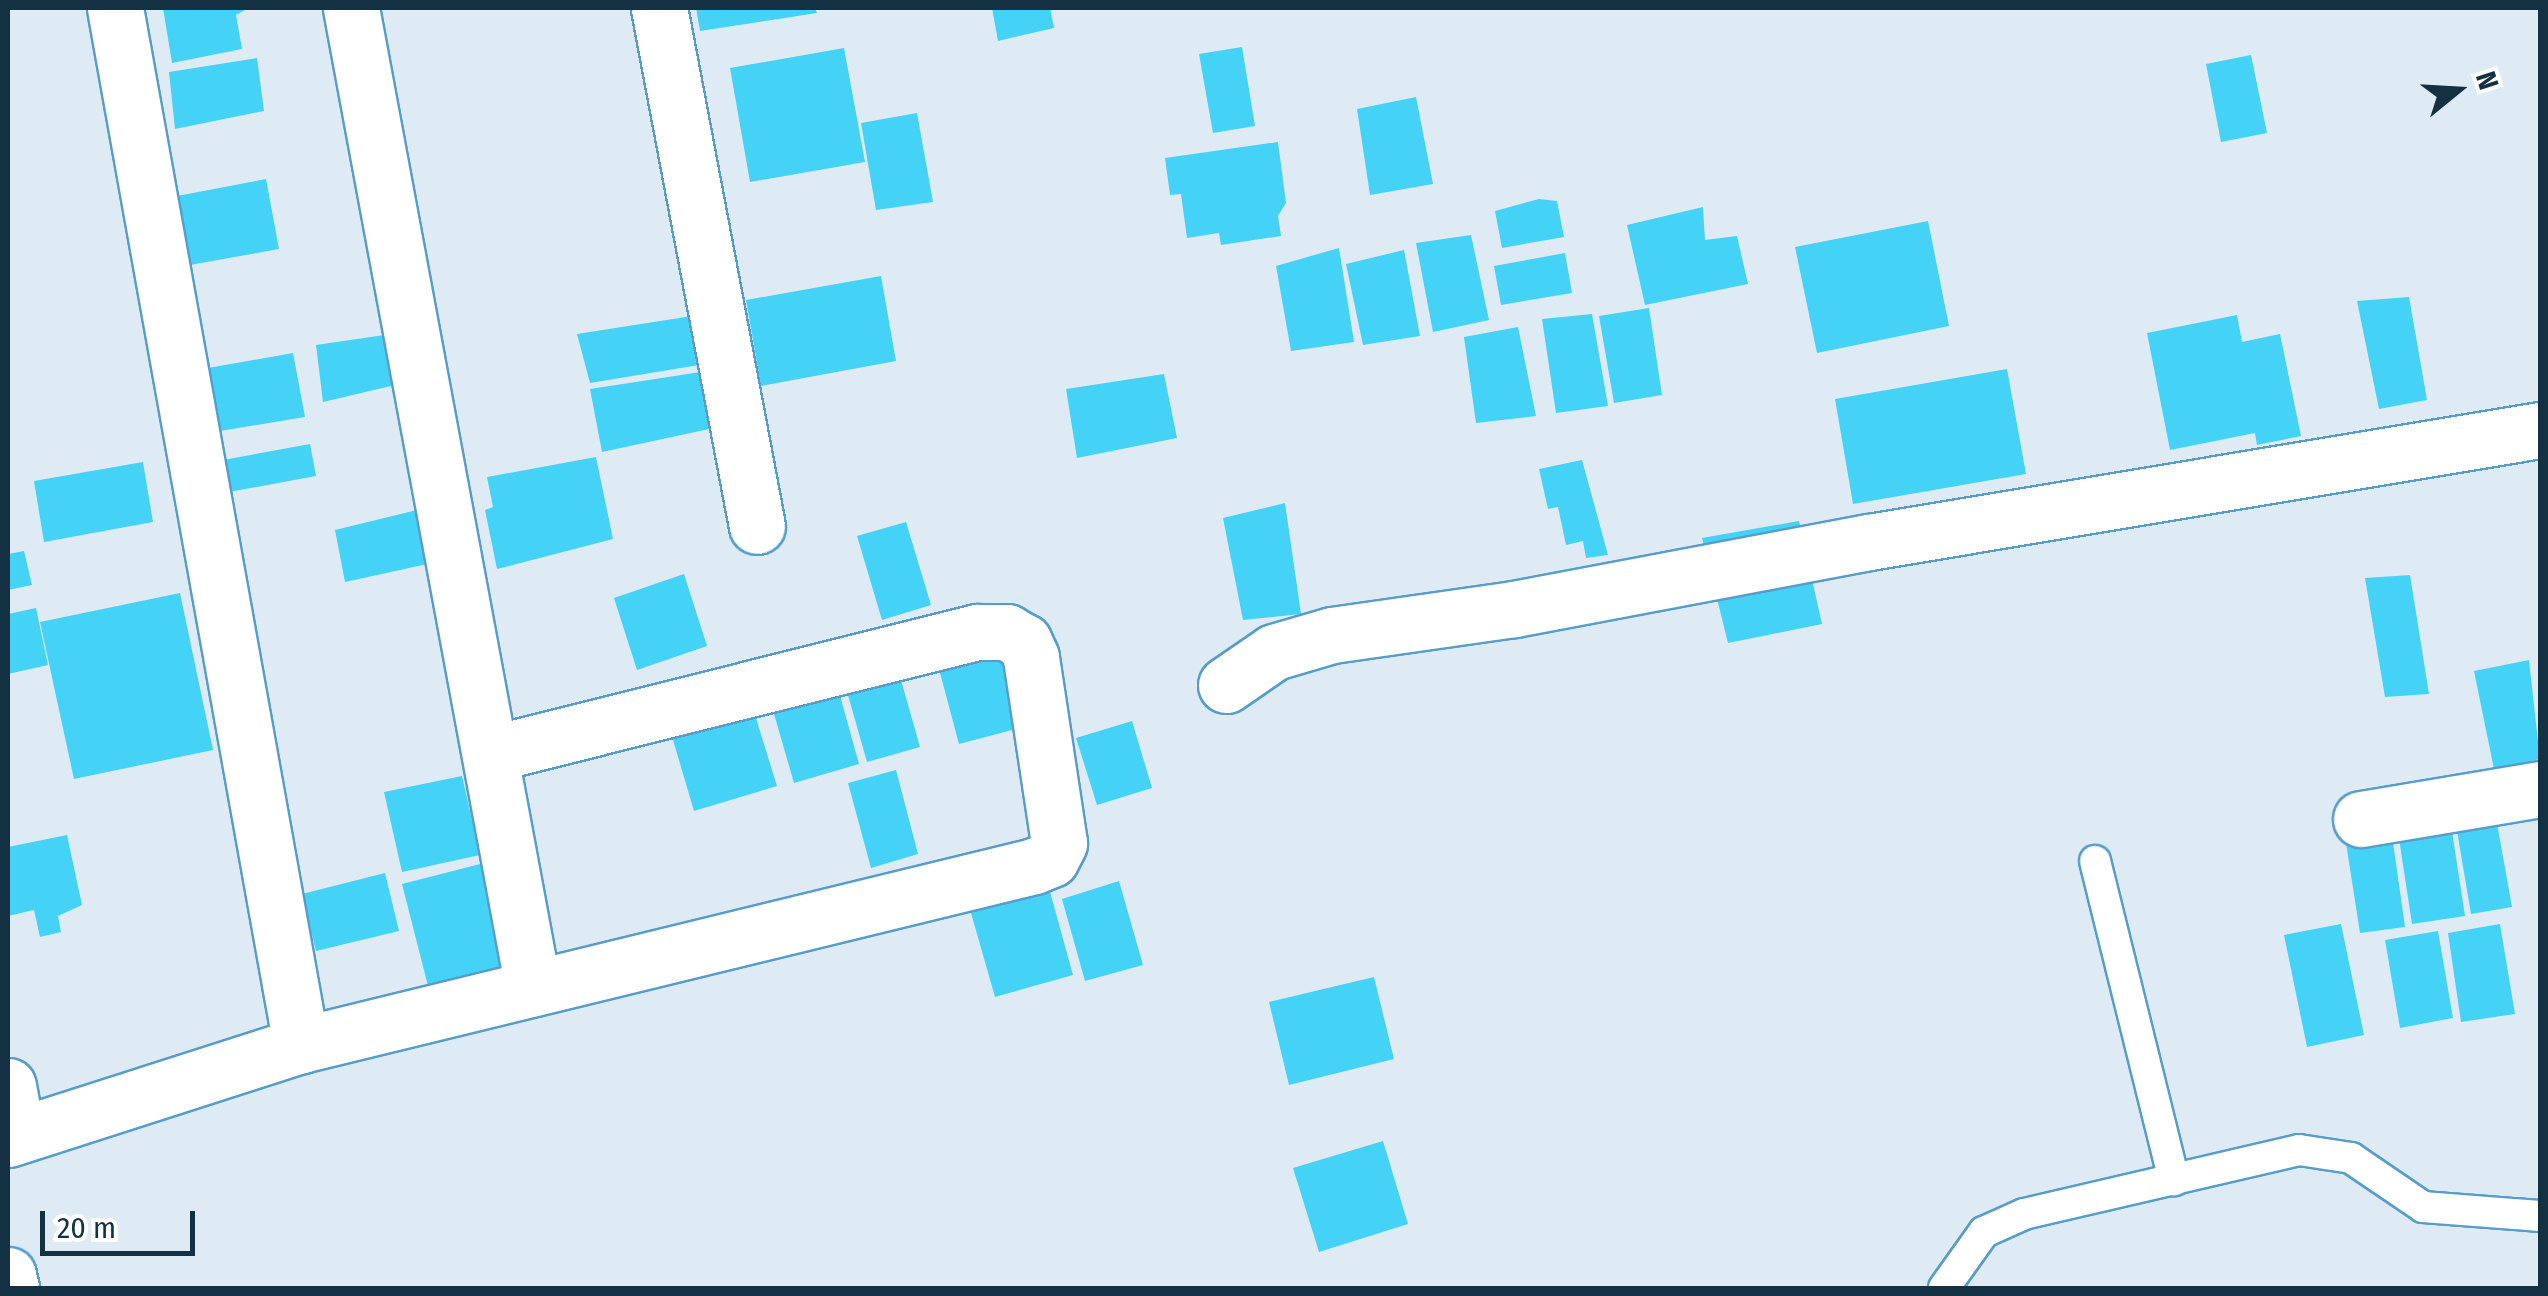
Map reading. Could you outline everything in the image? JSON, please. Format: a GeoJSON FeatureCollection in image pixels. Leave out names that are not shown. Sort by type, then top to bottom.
{"type":"FeatureCollection","features":[{"type":"Feature","properties":{"kind":"street"},"geometry":{"type":"LineString","coordinates":[[116,8],[301,1046]]}},
{"type":"Feature","properties":{"kind":"street"},"geometry":{"type":"LineString","coordinates":[[350,8],[533,988]]}},
{"type":"Feature","properties":{"kind":"street"},"geometry":{"type":"LineString","coordinates":[[660,8],[757,526]]}},
{"type":"Feature","properties":{"kind":"street"},"geometry":{"type":"LineString","coordinates":[[1226,685],[1274,652],[1332,635],[1514,610],[1869,542],[2540,430]]}},
{"type":"Feature","properties":{"kind":"street"},"geometry":{"type":"LineString","coordinates":[[11,1120],[1051,859],[1059,843],[1031,658],[1024,642],[1007,632],[976,632],[490,754]]}},
{"type":"Feature","properties":{"kind":"street"},"geometry":{"type":"LineString","coordinates":[[2362,820],[2540,789]]}},
{"type":"Feature","properties":{"kind":"street"},"geometry":{"type":"LineString","coordinates":[[8,1274],[11,1288]]}},
{"type":"Feature","properties":{"kind":"lane"},"geometry":{"type":"LineString","coordinates":[[2095,862],[2174,1180]]}},
{"type":"Feature","properties":{"kind":"lane"},"geometry":{"type":"LineString","coordinates":[[1944,1288],[1984,1232],[2024,1214],[2299,1150],[2351,1158],[2423,1207],[2540,1216]]}},
{"type":"Feature","properties":{"kind":"building"},"geometry":{"type":"Polygon","coordinates":[[[163,8],[249,8],[236,15],[242,49],[172,63],[163,8]]]}},
{"type":"Feature","properties":{"kind":"building"},"geometry":{"type":"Polygon","coordinates":[[[696,8],[815,8],[817,13],[700,31],[696,8]]]}},
{"type":"Feature","properties":{"kind":"building"},"geometry":{"type":"Polygon","coordinates":[[[992,8],[1050,8],[1054,28],[998,41],[992,8]]]}},
{"type":"Feature","properties":{"kind":"building"},"geometry":{"type":"Polygon","coordinates":[[[1242,47],[1255,126],[1213,133],[1199,54],[1242,47]]]}},
{"type":"Feature","properties":{"kind":"building"},"geometry":{"type":"Polygon","coordinates":[[[844,48],[865,162],[750,182],[730,68],[844,48]]]}},
{"type":"Feature","properties":{"kind":"building"},"geometry":{"type":"Polygon","coordinates":[[[2251,55],[2267,133],[2221,142],[2206,64],[2251,55]]]}},
{"type":"Feature","properties":{"kind":"building"},"geometry":{"type":"Polygon","coordinates":[[[257,58],[264,111],[175,129],[169,72],[257,58]]]}},
{"type":"Feature","properties":{"kind":"building"},"geometry":{"type":"Polygon","coordinates":[[[1416,97],[1433,184],[1370,195],[1357,109],[1416,97]]]}},
{"type":"Feature","properties":{"kind":"building"},"geometry":{"type":"Polygon","coordinates":[[[917,113],[933,202],[876,210],[861,123],[917,113]]]}},
{"type":"Feature","properties":{"kind":"building"},"geometry":{"type":"Polygon","coordinates":[[[1278,142],[1286,203],[1278,216],[1281,236],[1221,245],[1219,233],[1187,238],[1181,194],[1170,195],[1165,158],[1278,142]]]}},
{"type":"Feature","properties":{"kind":"building"},"geometry":{"type":"Polygon","coordinates":[[[266,179],[279,249],[190,265],[177,196],[266,179]]]}},
{"type":"Feature","properties":{"kind":"building"},"geometry":{"type":"Polygon","coordinates":[[[1539,199],[1557,201],[1564,237],[1502,248],[1495,211],[1539,199]]]}},
{"type":"Feature","properties":{"kind":"building"},"geometry":{"type":"Polygon","coordinates":[[[1703,207],[1705,240],[1737,236],[1748,284],[1645,305],[1627,225],[1703,207]]]}},
{"type":"Feature","properties":{"kind":"building"},"geometry":{"type":"Polygon","coordinates":[[[1928,221],[1949,326],[1817,353],[1795,247],[1928,221]]]}},
{"type":"Feature","properties":{"kind":"building"},"geometry":{"type":"Polygon","coordinates":[[[1471,235],[1489,320],[1433,332],[1416,243],[1471,235]]]}},
{"type":"Feature","properties":{"kind":"building"},"geometry":{"type":"Polygon","coordinates":[[[1339,248],[1354,342],[1291,351],[1276,266],[1339,248]]]}},
{"type":"Feature","properties":{"kind":"building"},"geometry":{"type":"Polygon","coordinates":[[[1404,250],[1420,336],[1363,345],[1346,264],[1404,250]]]}},
{"type":"Feature","properties":{"kind":"building"},"geometry":{"type":"Polygon","coordinates":[[[1565,253],[1572,293],[1501,305],[1494,266],[1565,253]]]}},
{"type":"Feature","properties":{"kind":"building"},"geometry":{"type":"Polygon","coordinates":[[[881,276],[896,361],[761,386],[746,300],[881,276]]]}},
{"type":"Feature","properties":{"kind":"building"},"geometry":{"type":"Polygon","coordinates":[[[2409,297],[2427,400],[2379,409],[2357,301],[2409,297]]]}},
{"type":"Feature","properties":{"kind":"building"},"geometry":{"type":"Polygon","coordinates":[[[1649,308],[1662,395],[1614,403],[1599,316],[1649,308]]]}},
{"type":"Feature","properties":{"kind":"building"},"geometry":{"type":"Polygon","coordinates":[[[1592,314],[1608,406],[1556,413],[1542,319],[1592,314]]]}},
{"type":"Feature","properties":{"kind":"building"},"geometry":{"type":"Polygon","coordinates":[[[2237,315],[2242,342],[2280,334],[2301,436],[2257,445],[2255,433],[2170,450],[2147,333],[2237,315]]]}},
{"type":"Feature","properties":{"kind":"building"},"geometry":{"type":"Polygon","coordinates":[[[692,316],[705,364],[590,383],[577,334],[692,316]]]}},
{"type":"Feature","properties":{"kind":"building"},"geometry":{"type":"Polygon","coordinates":[[[1518,327],[1536,416],[1476,423],[1464,337],[1518,327]]]}},
{"type":"Feature","properties":{"kind":"building"},"geometry":{"type":"Polygon","coordinates":[[[398,333],[408,382],[323,402],[316,345],[398,333]]]}},
{"type":"Feature","properties":{"kind":"building"},"geometry":{"type":"Polygon","coordinates":[[[293,353],[305,417],[220,431],[208,368],[293,353]]]}},
{"type":"Feature","properties":{"kind":"building"},"geometry":{"type":"Polygon","coordinates":[[[2007,369],[2026,474],[1853,504],[1835,399],[2007,369]]]}},
{"type":"Feature","properties":{"kind":"building"},"geometry":{"type":"Polygon","coordinates":[[[707,371],[714,428],[602,452],[590,389],[707,371]]]}},
{"type":"Feature","properties":{"kind":"building"},"geometry":{"type":"Polygon","coordinates":[[[1164,374],[1177,438],[1077,458],[1066,389],[1164,374]]]}},
{"type":"Feature","properties":{"kind":"building"},"geometry":{"type":"Polygon","coordinates":[[[310,444],[316,476],[229,492],[223,460],[310,444]]]}},
{"type":"Feature","properties":{"kind":"building"},"geometry":{"type":"Polygon","coordinates":[[[596,457],[613,539],[497,569],[485,510],[493,507],[487,477],[596,457]]]}},
{"type":"Feature","properties":{"kind":"building"},"geometry":{"type":"Polygon","coordinates":[[[1582,460],[1608,555],[1586,558],[1583,541],[1566,545],[1558,507],[1548,509],[1539,469],[1582,460]]]}},
{"type":"Feature","properties":{"kind":"building"},"geometry":{"type":"Polygon","coordinates":[[[143,462],[153,522],[44,542],[34,481],[143,462]]]}},
{"type":"Feature","properties":{"kind":"building"},"geometry":{"type":"Polygon","coordinates":[[[1285,503],[1301,614],[1243,620],[1223,518],[1285,503]]]}},
{"type":"Feature","properties":{"kind":"building"},"geometry":{"type":"Polygon","coordinates":[[[421,509],[432,563],[345,582],[335,530],[421,509]]]}},
{"type":"Feature","properties":{"kind":"building"},"geometry":{"type":"Polygon","coordinates":[[[1799,521],[1822,624],[1728,643],[1702,538],[1799,521]]]}},
{"type":"Feature","properties":{"kind":"building"},"geometry":{"type":"Polygon","coordinates":[[[906,522],[931,605],[882,620],[857,536],[906,522]]]}},
{"type":"Feature","properties":{"kind":"building"},"geometry":{"type":"Polygon","coordinates":[[[24,551],[32,585],[8,590],[8,554],[24,551]]]}},
{"type":"Feature","properties":{"kind":"building"},"geometry":{"type":"Polygon","coordinates":[[[684,574],[707,646],[637,670],[614,598],[684,574]]]}},
{"type":"Feature","properties":{"kind":"building"},"geometry":{"type":"Polygon","coordinates":[[[2410,575],[2429,694],[2385,697],[2365,578],[2410,575]]]}},
{"type":"Feature","properties":{"kind":"building"},"geometry":{"type":"Polygon","coordinates":[[[180,593],[213,750],[74,779],[40,622],[180,593]]]}},
{"type":"Feature","properties":{"kind":"building"},"geometry":{"type":"Polygon","coordinates":[[[36,608],[48,665],[8,674],[8,614],[36,608]]]}},
{"type":"Feature","properties":{"kind":"building"},"geometry":{"type":"Polygon","coordinates":[[[1001,637],[1024,727],[959,744],[935,654],[1001,637]]]}},
{"type":"Feature","properties":{"kind":"building"},"geometry":{"type":"Polygon","coordinates":[[[895,659],[920,747],[867,762],[842,674],[895,659]]]}},
{"type":"Feature","properties":{"kind":"building"},"geometry":{"type":"Polygon","coordinates":[[[2529,660],[2540,759],[2494,769],[2474,671],[2529,660]]]}},
{"type":"Feature","properties":{"kind":"building"},"geometry":{"type":"Polygon","coordinates":[[[834,674],[859,764],[794,783],[768,693],[834,674]]]}},
{"type":"Feature","properties":{"kind":"building"},"geometry":{"type":"Polygon","coordinates":[[[750,699],[777,786],[694,811],[668,723],[750,699]]]}},
{"type":"Feature","properties":{"kind":"building"},"geometry":{"type":"Polygon","coordinates":[[[1132,721],[1152,788],[1097,805],[1076,738],[1132,721]]]}},
{"type":"Feature","properties":{"kind":"building"},"geometry":{"type":"Polygon","coordinates":[[[896,770],[918,854],[871,868],[848,783],[896,770]]]}},
{"type":"Feature","properties":{"kind":"building"},"geometry":{"type":"Polygon","coordinates":[[[462,776],[480,855],[402,872],[384,792],[462,776]]]}},
{"type":"Feature","properties":{"kind":"building"},"geometry":{"type":"Polygon","coordinates":[[[2495,812],[2512,907],[2471,914],[2455,819],[2495,812]]]}},
{"type":"Feature","properties":{"kind":"building"},"geometry":{"type":"Polygon","coordinates":[[[2451,825],[2465,916],[2412,924],[2398,832],[2451,825]]]}},
{"type":"Feature","properties":{"kind":"building"},"geometry":{"type":"Polygon","coordinates":[[[67,835],[82,905],[58,916],[61,932],[40,937],[34,910],[8,916],[8,847],[67,835]]]}},
{"type":"Feature","properties":{"kind":"building"},"geometry":{"type":"Polygon","coordinates":[[[2392,835],[2405,927],[2360,933],[2346,843],[2392,835]]]}},
{"type":"Feature","properties":{"kind":"building"},"geometry":{"type":"Polygon","coordinates":[[[484,863],[511,967],[428,986],[402,884],[484,863]]]}},
{"type":"Feature","properties":{"kind":"building"},"geometry":{"type":"Polygon","coordinates":[[[1044,870],[1073,975],[995,997],[965,892],[1044,870]]]}},
{"type":"Feature","properties":{"kind":"building"},"geometry":{"type":"Polygon","coordinates":[[[385,873],[399,931],[316,951],[302,894],[385,873]]]}},
{"type":"Feature","properties":{"kind":"building"},"geometry":{"type":"Polygon","coordinates":[[[1119,881],[1143,965],[1085,981],[1062,899],[1119,881]]]}},
{"type":"Feature","properties":{"kind":"building"},"geometry":{"type":"Polygon","coordinates":[[[2341,924],[2364,1035],[2307,1047],[2284,935],[2341,924]]]}},
{"type":"Feature","properties":{"kind":"building"},"geometry":{"type":"Polygon","coordinates":[[[2500,924],[2515,1014],[2461,1022],[2448,933],[2500,924]]]}},
{"type":"Feature","properties":{"kind":"building"},"geometry":{"type":"Polygon","coordinates":[[[2438,931],[2453,1018],[2400,1028],[2385,940],[2438,931]]]}},
{"type":"Feature","properties":{"kind":"building"},"geometry":{"type":"Polygon","coordinates":[[[1374,977],[1394,1059],[1289,1085],[1269,1002],[1374,977]]]}},
{"type":"Feature","properties":{"kind":"building"},"geometry":{"type":"Polygon","coordinates":[[[1383,1141],[1408,1224],[1319,1252],[1293,1168],[1383,1141]]]}}]}
